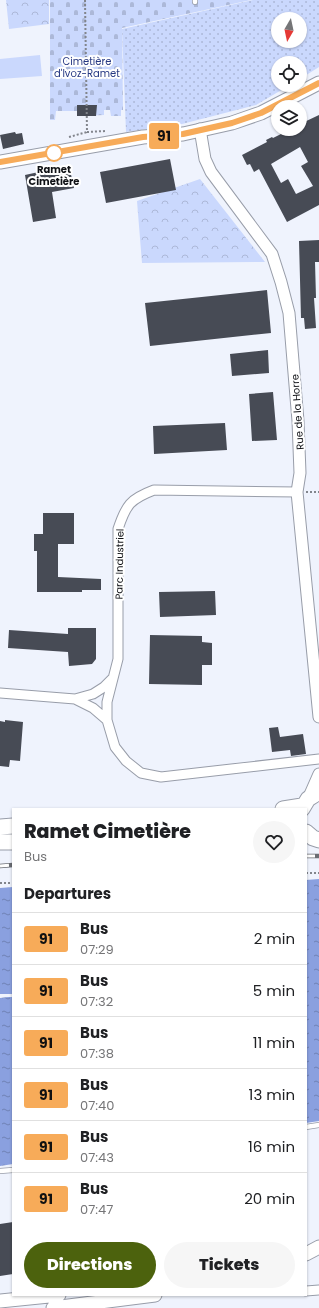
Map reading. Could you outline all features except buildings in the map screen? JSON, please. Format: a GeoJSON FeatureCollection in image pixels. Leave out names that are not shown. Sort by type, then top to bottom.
{"type":"FeatureCollection","features":[{"type":"Feature","properties":{"kind":"highway"},"geometry":{"type":"LineString","coordinates":[[287,808],[308,802]]}},
{"type":"Feature","properties":{"kind":"highway"},"geometry":{"type":"LineString","coordinates":[[0,827],[12,826]]}},
{"type":"Feature","properties":{"kind":"highway"},"geometry":{"type":"LineString","coordinates":[[0,842],[12,842]]}},
{"type":"Feature","properties":{"kind":"main road"},"geometry":{"type":"LineString","coordinates":[[0,162],[143,137],[183,134],[247,118],[319,83]]}},
{"type":"Feature","properties":{"kind":"main road"},"geometry":{"type":"LineString","coordinates":[[307,1253],[319,1247]]}},
{"type":"Feature","properties":{"kind":"main road"},"geometry":{"type":"LineString","coordinates":[[0,1301],[49,1296]]}},
{"type":"Feature","properties":{"kind":"main road"},"geometry":{"type":"LineString","coordinates":[[53,1308],[147,1296]]}},
{"type":"Feature","properties":{"kind":"street","name":"Rue de la Horre"},"geometry":{"type":"LineString","coordinates":[[200,129],[205,159],[211,172],[272,254],[289,313],[298,421],[300,473],[297,492],[319,717]]}},
{"type":"Feature","properties":{"kind":"street","name":"Parc Industriel"},"geometry":{"type":"LineString","coordinates":[[297,492],[154,490],[136,497],[123,512],[118,529],[118,659],[108,702],[107,720],[115,747],[126,761],[141,773],[162,777],[319,759]]}},
{"type":"Feature","properties":{"kind":"street"},"geometry":{"type":"LineString","coordinates":[[0,693],[75,699],[93,694],[104,687],[113,678]]}},
{"type":"Feature","properties":{"kind":"street"},"geometry":{"type":"LineString","coordinates":[[75,699],[92,708],[107,720]]}},
{"type":"Feature","properties":{"kind":"street"},"geometry":{"type":"LineString","coordinates":[[308,802],[319,774]]}},
{"type":"Feature","properties":{"kind":"street"},"geometry":{"type":"LineString","coordinates":[[307,1291],[319,1290]]}},
{"type":"Feature","properties":{"kind":"lane"},"geometry":{"type":"LineString","coordinates":[[307,1127],[319,1125]]}},
{"type":"Feature","properties":{"kind":"lane"},"geometry":{"type":"LineString","coordinates":[[0,1172],[12,1170]]}},
{"type":"Feature","properties":{"kind":"path"},"geometry":{"type":"LineString","coordinates":[[85,0],[87,132],[112,132],[116,142]]}},
{"type":"Feature","properties":{"kind":"path"},"geometry":{"type":"LineString","coordinates":[[307,873],[319,873]]}},
{"type":"Feature","properties":{"kind":"path"},"geometry":{"type":"LineString","coordinates":[[0,883],[12,883]]}},
{"type":"Feature","properties":{"kind":"green space"},"geometry":{"type":"Polygon","coordinates":[[[6,0],[49,0],[49,24],[9,29],[6,0]]]}},
{"type":"Feature","properties":{"kind":"green space","name":"Cimetière d'Ivoz-Ramet"},"geometry":{"type":"Polygon","coordinates":[[[50,0],[251,0],[122,28],[123,110],[121,110],[121,116],[111,116],[110,110],[104,110],[104,115],[83,116],[77,111],[56,111],[55,120],[50,120],[50,0]]]}},
{"type":"Feature","properties":{"kind":"green space"},"geometry":{"type":"Polygon","coordinates":[[[253,0],[319,0],[319,67],[307,75],[307,56],[271,56],[271,92],[278,92],[256,105],[182,124],[126,132],[122,29],[253,0]]]}},
{"type":"Feature","properties":{"kind":"green space"},"geometry":{"type":"Polygon","coordinates":[[[40,55],[42,76],[0,79],[0,59],[40,55]]]}},
{"type":"Feature","properties":{"kind":"green space"},"geometry":{"type":"Polygon","coordinates":[[[200,179],[265,262],[142,263],[137,201],[200,179]]]}},
{"type":"Feature","properties":{"kind":"water"},"geometry":{"type":"Polygon","coordinates":[[[319,879],[319,1121],[307,1123],[307,880],[319,879]]]}},
{"type":"Feature","properties":{"kind":"water"},"geometry":{"type":"Polygon","coordinates":[[[12,887],[12,994],[0,994],[0,888],[12,887]]]}},
{"type":"Feature","properties":{"kind":"water"},"geometry":{"type":"Polygon","coordinates":[[[12,997],[12,1164],[0,1166],[0,998],[12,997]]]}},
{"type":"Feature","properties":{"kind":"railway"},"geometry":{"type":"LineString","coordinates":[[307,856],[319,856]]}},
{"type":"Feature","properties":{"kind":"railway"},"geometry":{"type":"LineString","coordinates":[[0,866],[12,865]]}},
{"type":"Feature","properties":{"kind":"bus line","name":"91"},"geometry":{"type":"LineString","coordinates":[[0,162],[143,137],[183,134],[232,123],[261,113],[319,83]]}},
{"type":"Feature","properties":{"kind":"place","name":"Ramet Cimetière"},"geometry":{"type":"Point","coordinates":[54,153]}}]}
